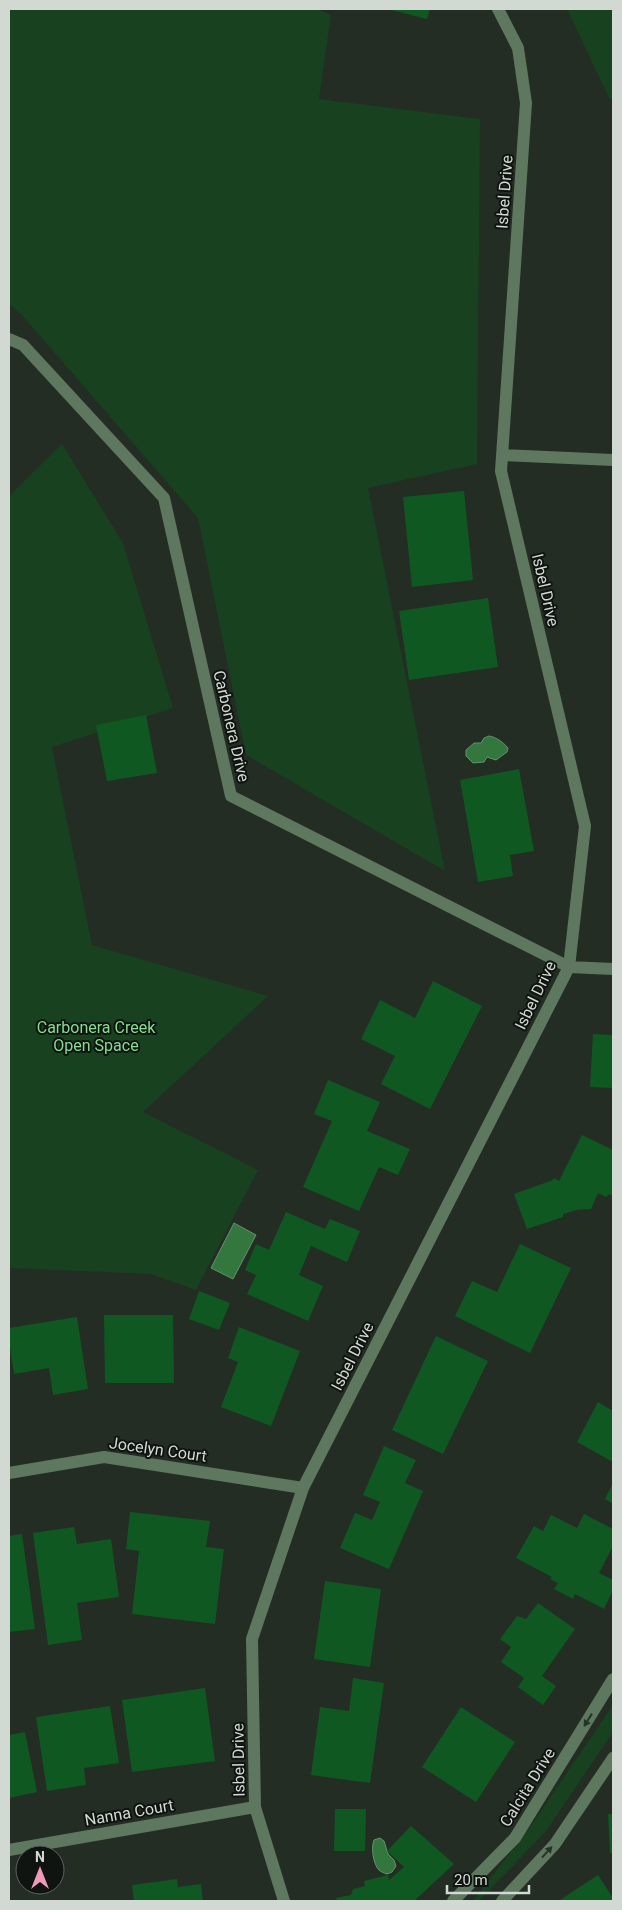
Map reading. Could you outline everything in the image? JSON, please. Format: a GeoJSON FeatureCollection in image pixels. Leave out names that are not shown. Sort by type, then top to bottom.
{"type":"FeatureCollection","features":[{"type":"Feature","properties":{"kind":"street","name":"Isbel Drive"},"geometry":{"type":"LineString","coordinates":[[284,1901],[255,1807],[252,1639],[303,1488],[569,967],[585,826],[501,471],[526,103],[518,48],[498,9]]}},
{"type":"Feature","properties":{"kind":"street","name":"Carbonera Drive"},"geometry":{"type":"LineString","coordinates":[[9,339],[23,345],[164,498],[231,796],[569,967],[613,969]]}},
{"type":"Feature","properties":{"kind":"street"},"geometry":{"type":"LineString","coordinates":[[502,455],[613,460]]}},
{"type":"Feature","properties":{"kind":"street","name":"Jocelyn Court"},"geometry":{"type":"LineString","coordinates":[[9,1473],[104,1457],[303,1488]]}},
{"type":"Feature","properties":{"kind":"street","name":"Calcita Drive"},"geometry":{"type":"LineString","coordinates":[[453,1901],[515,1838],[613,1679]]}},
{"type":"Feature","properties":{"kind":"street"},"geometry":{"type":"LineString","coordinates":[[502,1901],[555,1844],[613,1758]]}},
{"type":"Feature","properties":{"kind":"street","name":"Nanna Court"},"geometry":{"type":"LineString","coordinates":[[9,1850],[255,1807]]}},
{"type":"Feature","properties":{"kind":"green space"},"geometry":{"type":"Polygon","coordinates":[[[9,9],[318,9],[331,15],[319,99],[480,119],[477,464],[368,488],[445,871],[246,755],[198,518],[22,315],[9,304],[9,9]]]}},
{"type":"Feature","properties":{"kind":"green space"},"geometry":{"type":"Polygon","coordinates":[[[567,9],[613,9],[613,102],[609,98],[567,9]]]}},
{"type":"Feature","properties":{"kind":"green space","name":"Carbonera Creek Open Space"},"geometry":{"type":"Polygon","coordinates":[[[62,444],[123,543],[173,708],[52,747],[92,945],[268,996],[143,1112],[258,1170],[196,1290],[151,1274],[9,1268],[9,496],[62,444]]]}},
{"type":"Feature","properties":{"kind":"green space"},"geometry":{"type":"Polygon","coordinates":[[[613,1705],[613,1732],[546,1831],[479,1901],[473,1901],[533,1823],[613,1705]]]}},
{"type":"Feature","properties":{"kind":"shaded area"},"geometry":{"type":"Polygon","coordinates":[[[489,736],[504,744],[508,748],[507,752],[496,760],[487,757],[484,762],[473,763],[466,756],[466,750],[474,743],[481,743],[484,738],[489,736]]]}},
{"type":"Feature","properties":{"kind":"shaded area"},"geometry":{"type":"Polygon","coordinates":[[[234,1223],[256,1235],[233,1279],[211,1268],[234,1223]]]}},
{"type":"Feature","properties":{"kind":"shaded area"},"geometry":{"type":"Polygon","coordinates":[[[380,1838],[384,1841],[388,1854],[394,1860],[396,1866],[392,1872],[387,1874],[377,1867],[373,1855],[374,1840],[380,1838]]]}},
{"type":"Feature","properties":{"kind":"building"},"geometry":{"type":"Polygon","coordinates":[[[388,9],[430,9],[427,19],[388,9]]]}},
{"type":"Feature","properties":{"kind":"building"},"geometry":{"type":"Polygon","coordinates":[[[464,491],[473,580],[412,587],[403,497],[464,491]]]}},
{"type":"Feature","properties":{"kind":"building"},"geometry":{"type":"Polygon","coordinates":[[[488,598],[498,667],[409,680],[399,611],[488,598]]]}},
{"type":"Feature","properties":{"kind":"building"},"geometry":{"type":"Polygon","coordinates":[[[146,715],[157,773],[107,781],[96,725],[146,715]]]}},
{"type":"Feature","properties":{"kind":"building"},"geometry":{"type":"Polygon","coordinates":[[[519,769],[534,851],[510,855],[513,876],[478,882],[460,780],[519,769]]]}},
{"type":"Feature","properties":{"kind":"building"},"geometry":{"type":"Polygon","coordinates":[[[433,981],[482,1006],[430,1109],[381,1084],[395,1056],[361,1039],[380,1000],[415,1018],[433,981]]]}},
{"type":"Feature","properties":{"kind":"building"},"geometry":{"type":"Polygon","coordinates":[[[593,1034],[613,1035],[613,1088],[590,1087],[593,1034]]]}},
{"type":"Feature","properties":{"kind":"building"},"geometry":{"type":"Polygon","coordinates":[[[328,1080],[380,1102],[367,1131],[410,1149],[398,1175],[379,1167],[359,1211],[303,1187],[332,1121],[314,1114],[328,1080]]]}},
{"type":"Feature","properties":{"kind":"building"},"geometry":{"type":"Polygon","coordinates":[[[582,1135],[613,1150],[613,1196],[609,1194],[606,1197],[598,1193],[591,1209],[576,1210],[563,1214],[563,1217],[527,1229],[514,1194],[554,1178],[559,1181],[582,1135]]]}},
{"type":"Feature","properties":{"kind":"building"},"geometry":{"type":"Polygon","coordinates":[[[286,1212],[325,1229],[330,1219],[360,1231],[347,1262],[311,1246],[299,1275],[323,1286],[308,1321],[247,1294],[256,1275],[245,1270],[256,1244],[269,1250],[286,1212]]]}},
{"type":"Feature","properties":{"kind":"building"},"geometry":{"type":"Polygon","coordinates":[[[520,1244],[571,1268],[530,1353],[455,1316],[472,1281],[497,1292],[520,1244]]]}},
{"type":"Feature","properties":{"kind":"building"},"geometry":{"type":"Polygon","coordinates":[[[199,1291],[230,1303],[219,1330],[189,1319],[199,1291]]]}},
{"type":"Feature","properties":{"kind":"building"},"geometry":{"type":"Polygon","coordinates":[[[104,1315],[173,1315],[174,1383],[105,1383],[104,1315]]]}},
{"type":"Feature","properties":{"kind":"building"},"geometry":{"type":"Polygon","coordinates":[[[77,1317],[88,1389],[53,1395],[49,1368],[14,1374],[9,1342],[9,1328],[77,1317]]]}},
{"type":"Feature","properties":{"kind":"building"},"geometry":{"type":"Polygon","coordinates":[[[239,1327],[300,1351],[271,1426],[221,1407],[238,1362],[228,1358],[239,1327]]]}},
{"type":"Feature","properties":{"kind":"building"},"geometry":{"type":"Polygon","coordinates":[[[436,1336],[488,1361],[443,1454],[392,1430],[436,1336]]]}},
{"type":"Feature","properties":{"kind":"building"},"geometry":{"type":"Polygon","coordinates":[[[598,1402],[613,1411],[613,1462],[577,1442],[598,1402]]]}},
{"type":"Feature","properties":{"kind":"building"},"geometry":{"type":"Polygon","coordinates":[[[384,1446],[416,1460],[405,1483],[423,1491],[389,1569],[340,1548],[355,1513],[372,1520],[380,1502],[363,1495],[384,1446]]]}},
{"type":"Feature","properties":{"kind":"building"},"geometry":{"type":"Polygon","coordinates":[[[613,1483],[613,1504],[605,1499],[613,1483]]]}},
{"type":"Feature","properties":{"kind":"building"},"geometry":{"type":"Polygon","coordinates":[[[130,1512],[210,1521],[206,1547],[224,1549],[215,1624],[132,1614],[139,1551],[126,1549],[130,1512]]]}},
{"type":"Feature","properties":{"kind":"building"},"geometry":{"type":"Polygon","coordinates":[[[584,1514],[613,1529],[613,1546],[599,1573],[613,1580],[613,1590],[604,1609],[575,1594],[573,1599],[554,1589],[558,1583],[550,1579],[552,1577],[516,1558],[534,1526],[543,1531],[551,1515],[577,1528],[584,1514]]]}},
{"type":"Feature","properties":{"kind":"building"},"geometry":{"type":"Polygon","coordinates":[[[74,1527],[77,1544],[111,1539],[119,1597],[77,1603],[82,1640],[48,1645],[33,1533],[74,1527]]]}},
{"type":"Feature","properties":{"kind":"building"},"geometry":{"type":"Polygon","coordinates":[[[22,1534],[35,1629],[9,1632],[9,1536],[22,1534]]]}},
{"type":"Feature","properties":{"kind":"building"},"geometry":{"type":"Polygon","coordinates":[[[325,1581],[381,1589],[370,1667],[314,1659],[325,1581]]]}},
{"type":"Feature","properties":{"kind":"building"},"geometry":{"type":"Polygon","coordinates":[[[538,1603],[575,1629],[542,1676],[556,1686],[543,1705],[518,1687],[524,1678],[501,1662],[511,1647],[500,1639],[517,1616],[526,1619],[538,1603]]]}},
{"type":"Feature","properties":{"kind":"building"},"geometry":{"type":"Polygon","coordinates":[[[353,1678],[384,1683],[370,1783],[311,1775],[320,1707],[349,1711],[353,1678]]]}},
{"type":"Feature","properties":{"kind":"building"},"geometry":{"type":"Polygon","coordinates":[[[205,1688],[215,1761],[132,1772],[122,1700],[205,1688]]]}},
{"type":"Feature","properties":{"kind":"building"},"geometry":{"type":"Polygon","coordinates":[[[110,1706],[119,1763],[84,1768],[86,1785],[47,1791],[36,1717],[110,1706]]]}},
{"type":"Feature","properties":{"kind":"building"},"geometry":{"type":"Polygon","coordinates":[[[461,1707],[515,1742],[476,1802],[422,1767],[461,1707]]]}},
{"type":"Feature","properties":{"kind":"building"},"geometry":{"type":"Polygon","coordinates":[[[25,1732],[37,1792],[9,1798],[9,1735],[25,1732]]]}},
{"type":"Feature","properties":{"kind":"building"},"geometry":{"type":"Polygon","coordinates":[[[335,1809],[366,1809],[365,1851],[334,1851],[335,1809]]]}},
{"type":"Feature","properties":{"kind":"building"},"geometry":{"type":"Polygon","coordinates":[[[608,1814],[613,1814],[613,1853],[610,1853],[608,1814]]]}},
{"type":"Feature","properties":{"kind":"building"},"geometry":{"type":"Polygon","coordinates":[[[411,1826],[454,1864],[414,1901],[337,1901],[336,1898],[351,1895],[353,1889],[365,1886],[364,1881],[388,1875],[389,1880],[404,1867],[387,1851],[411,1826]]]}},
{"type":"Feature","properties":{"kind":"building"},"geometry":{"type":"Polygon","coordinates":[[[598,1875],[613,1901],[560,1900],[598,1875]]]}},
{"type":"Feature","properties":{"kind":"building"},"geometry":{"type":"Polygon","coordinates":[[[177,1879],[178,1887],[201,1884],[203,1901],[134,1901],[132,1885],[177,1879]]]}}]}
